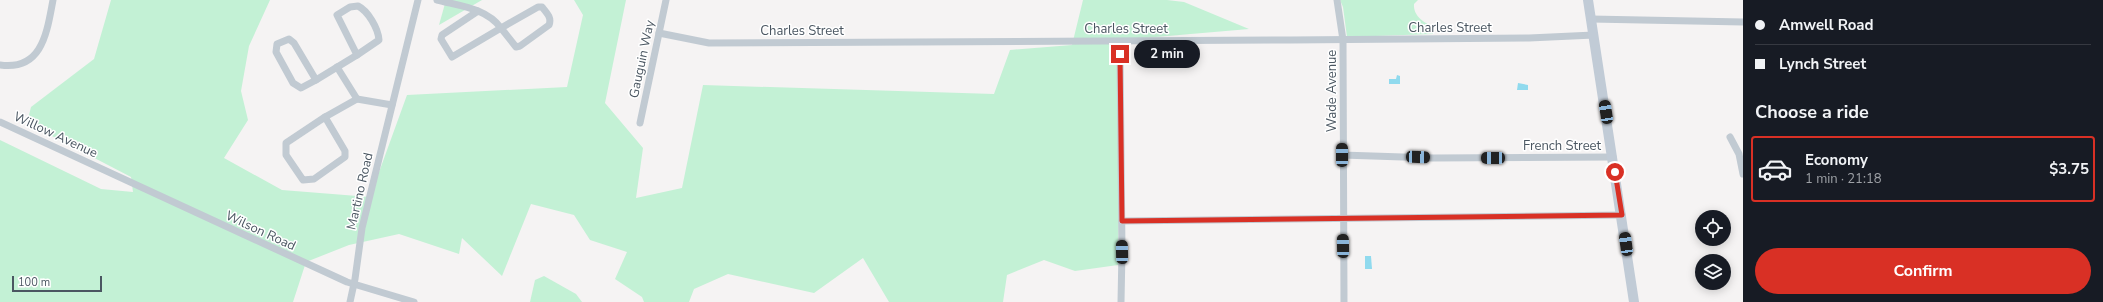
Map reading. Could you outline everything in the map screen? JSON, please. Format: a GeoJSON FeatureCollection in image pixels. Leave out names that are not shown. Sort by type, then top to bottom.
{"type":"FeatureCollection","features":[{"type":"Feature","properties":{"kind":"main road"},"geometry":{"type":"LineString","coordinates":[[1588,0],[1622,215],[1634,302]]}},
{"type":"Feature","properties":{"kind":"street"},"geometry":{"type":"LineString","coordinates":[[0,65],[11,66],[19,64],[37,53],[43,45],[47,32],[53,0]]}},
{"type":"Feature","properties":{"kind":"street","name":"Martino Road"},"geometry":{"type":"LineString","coordinates":[[350,302],[362,228],[418,0]]}},
{"type":"Feature","properties":{"kind":"street"},"geometry":{"type":"LineString","coordinates":[[437,0],[478,11],[488,14],[501,28],[516,47],[520,46],[542,31],[549,25],[550,21],[542,7],[538,7],[501,28],[455,56],[450,56],[441,39],[442,35],[478,11]]}},
{"type":"Feature","properties":{"kind":"street","name":"Gauguin Way"},"geometry":{"type":"LineString","coordinates":[[640,123],[666,0]]}},
{"type":"Feature","properties":{"kind":"street","name":"Wade Avenue"},"geometry":{"type":"LineString","coordinates":[[1337,0],[1343,40],[1342,155],[1344,302]]}},
{"type":"Feature","properties":{"kind":"street"},"geometry":{"type":"LineString","coordinates":[[316,80],[294,42],[289,39],[277,44],[276,52],[293,83],[301,88],[316,80],[357,55],[379,40],[378,34],[364,9],[354,6],[339,12],[337,15],[357,55]]}},
{"type":"Feature","properties":{"kind":"street"},"geometry":{"type":"LineString","coordinates":[[1592,19],[1743,22]]}},
{"type":"Feature","properties":{"kind":"street","name":"Charles Street"},"geometry":{"type":"LineString","coordinates":[[659,33],[709,43],[1343,40],[1529,38],[1594,35]]}},
{"type":"Feature","properties":{"kind":"street"},"geometry":{"type":"LineString","coordinates":[[1120,54],[1122,221],[1121,302]]}},
{"type":"Feature","properties":{"kind":"street"},"geometry":{"type":"LineString","coordinates":[[337,67],[357,99]]}},
{"type":"Feature","properties":{"kind":"street"},"geometry":{"type":"LineString","coordinates":[[325,117],[346,151],[345,157],[314,179],[303,180],[286,155],[286,142],[325,117],[357,99],[392,105]]}},
{"type":"Feature","properties":{"kind":"street","name":"Willow Avenue"},"geometry":{"type":"LineString","coordinates":[[0,122],[102,169]]}},
{"type":"Feature","properties":{"kind":"street"},"geometry":{"type":"LineString","coordinates":[[1730,137],[1739,154],[1743,174]]}},
{"type":"Feature","properties":{"kind":"street","name":"French Street"},"geometry":{"type":"LineString","coordinates":[[1342,155],[1432,158],[1613,157]]}},
{"type":"Feature","properties":{"kind":"street","name":"Wilson Road"},"geometry":{"type":"LineString","coordinates":[[102,169],[295,259],[354,284],[414,302]]}},
{"type":"Feature","properties":{"kind":"street"},"geometry":{"type":"LineString","coordinates":[[1122,221],[1622,215]]}},
{"type":"Feature","properties":{"kind":"green space"},"geometry":{"type":"Polygon","coordinates":[[[111,0],[270,0],[249,46],[241,91],[248,120],[224,158],[282,190],[370,197],[407,95],[567,87],[583,15],[574,0],[626,0],[605,103],[643,148],[636,198],[682,188],[703,85],[994,94],[1010,50],[1072,45],[1083,0],[1167,0],[1184,2],[1249,29],[1121,40],[1118,265],[1075,271],[1044,260],[1007,275],[1003,302],[889,302],[863,258],[814,293],[728,274],[694,289],[689,302],[644,302],[642,297],[615,279],[627,252],[590,240],[574,215],[531,204],[502,276],[462,238],[459,254],[399,234],[349,245],[306,262],[293,302],[0,302],[0,140],[101,189],[133,192],[131,177],[27,123],[31,107],[94,59],[111,0]]]}},
{"type":"Feature","properties":{"kind":"green space"},"geometry":{"type":"Polygon","coordinates":[[[446,0],[482,0],[439,25],[446,0]]]}},
{"type":"Feature","properties":{"kind":"green space"},"geometry":{"type":"Polygon","coordinates":[[[1340,0],[1418,0],[1414,4],[1415,12],[1422,21],[1433,26],[1433,34],[1347,37],[1343,7],[1340,0]]]}},
{"type":"Feature","properties":{"kind":"green space"},"geometry":{"type":"Polygon","coordinates":[[[544,276],[576,294],[582,302],[530,302],[535,280],[544,276]]]}},
{"type":"Feature","properties":{"kind":"water"},"geometry":{"type":"Polygon","coordinates":[[[1397,75],[1400,76],[1400,84],[1389,84],[1389,79],[1396,79],[1397,75]]]}},
{"type":"Feature","properties":{"kind":"water"},"geometry":{"type":"Polygon","coordinates":[[[1518,83],[1528,85],[1528,90],[1517,90],[1518,83]]]}},
{"type":"Feature","properties":{"kind":"water"},"geometry":{"type":"Polygon","coordinates":[[[1365,256],[1371,256],[1372,269],[1365,269],[1365,256]]]}},
{"type":"Feature","properties":{"kind":"route"},"geometry":{"type":"LineString","coordinates":[[1120,54],[1122,221],[1622,215],[1615,172]]}}]}
